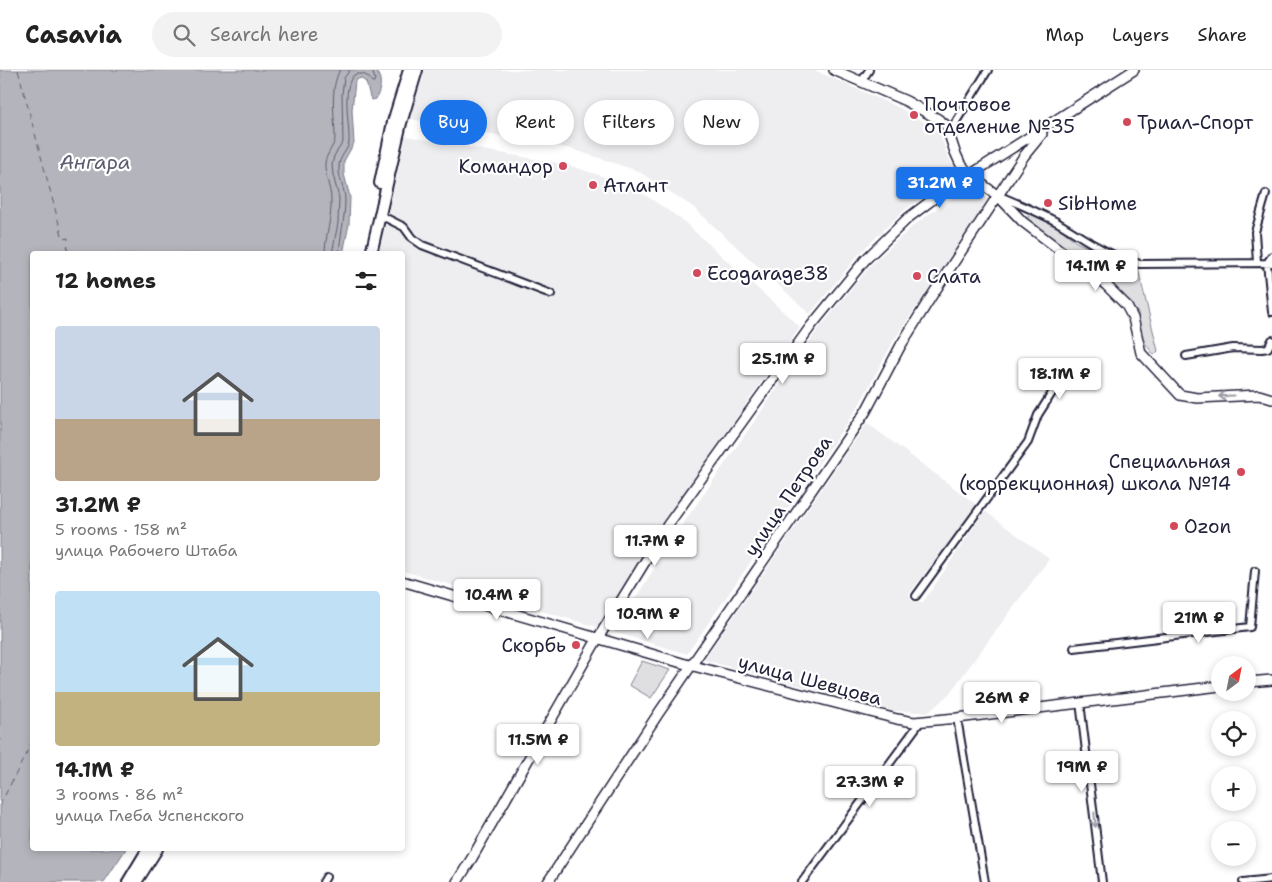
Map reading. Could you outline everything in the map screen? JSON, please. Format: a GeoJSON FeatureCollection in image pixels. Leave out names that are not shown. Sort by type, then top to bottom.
{"type":"FeatureCollection","features":[{"type":"Feature","properties":{"kind":"main road"},"geometry":{"type":"LineString","coordinates":[[366,251],[393,122],[409,70]]}},
{"type":"Feature","properties":{"kind":"main road"},"geometry":{"type":"LineString","coordinates":[[372,251],[403,117],[417,70]]}},
{"type":"Feature","properties":{"kind":"main road"},"geometry":{"type":"LineString","coordinates":[[834,70],[906,101],[938,119],[946,126],[960,163],[970,175],[998,196],[1023,222],[1106,285],[1126,305],[1133,318],[1142,353],[1180,395],[1197,398],[1259,395],[1272,399]]}},
{"type":"Feature","properties":{"kind":"main road"},"geometry":{"type":"LineString","coordinates":[[1119,70],[1131,73]]}},
{"type":"Feature","properties":{"kind":"main road"},"geometry":{"type":"LineString","coordinates":[[457,882],[599,637],[667,526],[811,326],[865,260],[908,218],[940,194],[1131,73]]}},
{"type":"Feature","properties":{"kind":"main road","name":"улица Петрова"},"geometry":{"type":"LineString","coordinates":[[548,882],[691,665],[866,411],[901,345],[1024,156],[1050,126]]}},
{"type":"Feature","properties":{"kind":"main road","name":"улица Шевцова"},"geometry":{"type":"LineString","coordinates":[[405,582],[691,665],[914,722],[1211,687]]}},
{"type":"Feature","properties":{"kind":"main road"},"geometry":{"type":"LineString","coordinates":[[1256,681],[1272,680]]}},
{"type":"Feature","properties":{"kind":"main road"},"geometry":{"type":"LineString","coordinates":[[128,882],[147,851]]}},
{"type":"Feature","properties":{"kind":"main road"},"geometry":{"type":"LineString","coordinates":[[136,882],[156,851]]}},
{"type":"Feature","properties":{"kind":"street"},"geometry":{"type":"LineString","coordinates":[[861,82],[869,70]]}},
{"type":"Feature","properties":{"kind":"street"},"geometry":{"type":"LineString","coordinates":[[949,133],[988,70]]}},
{"type":"Feature","properties":{"kind":"street"},"geometry":{"type":"LineString","coordinates":[[1257,262],[1255,232],[1266,194]]}},
{"type":"Feature","properties":{"kind":"street"},"geometry":{"type":"LineString","coordinates":[[998,196],[1034,210],[1100,249],[1124,260],[1140,264],[1270,263]]}},
{"type":"Feature","properties":{"kind":"street"},"geometry":{"type":"LineString","coordinates":[[380,215],[404,226],[412,238],[422,244],[551,294]]}},
{"type":"Feature","properties":{"kind":"street"},"geometry":{"type":"LineString","coordinates":[[1272,256],[1270,263],[1272,312]]}},
{"type":"Feature","properties":{"kind":"street"},"geometry":{"type":"LineString","coordinates":[[1186,356],[1232,348],[1262,350],[1268,348],[1272,340]]}},
{"type":"Feature","properties":{"kind":"street"},"geometry":{"type":"LineString","coordinates":[[916,596],[1028,442],[1038,415],[1060,382],[1062,374],[1052,366]]}},
{"type":"Feature","properties":{"kind":"street"},"geometry":{"type":"LineString","coordinates":[[1074,648],[1250,627],[1255,571]]}},
{"type":"Feature","properties":{"kind":"street"},"geometry":{"type":"LineString","coordinates":[[1080,702],[1102,882]]}},
{"type":"Feature","properties":{"kind":"street"},"geometry":{"type":"LineString","coordinates":[[957,718],[985,882]]}},
{"type":"Feature","properties":{"kind":"street"},"geometry":{"type":"LineString","coordinates":[[802,882],[921,721]]}},
{"type":"Feature","properties":{"kind":"street"},"geometry":{"type":"LineString","coordinates":[[1244,882],[1272,879]]}},
{"type":"Feature","properties":{"kind":"shaded area"},"geometry":{"type":"Polygon","coordinates":[[[425,70],[814,70],[902,109],[939,131],[947,155],[958,173],[902,212],[859,254],[810,314],[693,207],[638,171],[572,149],[550,145],[574,145],[574,100],[497,100],[497,135],[487,133],[487,100],[420,100],[420,121],[410,119],[425,70]]]}},
{"type":"Feature","properties":{"kind":"shaded area"},"geometry":{"type":"Polygon","coordinates":[[[406,136],[420,139],[420,145],[456,145],[568,165],[632,186],[682,220],[800,327],[662,524],[597,627],[405,572],[405,251],[380,251],[406,136]]]}},
{"type":"Feature","properties":{"kind":"shaded area"},"geometry":{"type":"Polygon","coordinates":[[[970,185],[989,199],[894,340],[858,407],[687,654],[614,632],[676,534],[817,331],[871,265],[914,225],[970,185]]]}},
{"type":"Feature","properties":{"kind":"shaded area"},"geometry":{"type":"Polygon","coordinates":[[[1031,213],[1059,227],[1076,242],[1138,269],[1158,351],[1154,355],[1141,338],[1138,313],[1112,283],[1026,220],[1031,213]]]}},
{"type":"Feature","properties":{"kind":"shaded area"},"geometry":{"type":"Polygon","coordinates":[[[867,423],[977,505],[909,594],[911,601],[923,602],[985,511],[1049,559],[949,694],[929,712],[893,711],[704,660],[867,423]]]}},
{"type":"Feature","properties":{"kind":"shaded area"},"geometry":{"type":"Polygon","coordinates":[[[642,661],[670,670],[651,698],[629,685],[642,661]]]}},
{"type":"Feature","properties":{"kind":"water","name":"Ангара"},"geometry":{"type":"Polygon","coordinates":[[[0,70],[375,70],[380,80],[376,99],[372,100],[370,97],[366,82],[360,78],[355,81],[352,110],[354,143],[344,161],[344,174],[350,197],[349,224],[344,251],[30,251],[30,851],[125,851],[104,882],[0,882],[0,70]]]}},
{"type":"Feature","properties":{"kind":"ferry route"},"geometry":{"type":"LineString","coordinates":[[18,70],[63,239],[68,238],[67,251]]}},
{"type":"Feature","properties":{"kind":"ferry route"},"geometry":{"type":"LineString","coordinates":[[0,805],[30,746]]}},
{"type":"Feature","properties":{"kind":"place","name":"Почтовое отделение №35"},"geometry":{"type":"Point","coordinates":[914,115]}},
{"type":"Feature","properties":{"kind":"place","name":"Триал-Спорт"},"geometry":{"type":"Point","coordinates":[1127,122]}},
{"type":"Feature","properties":{"kind":"place","name":"Командор"},"geometry":{"type":"Point","coordinates":[563,166]}},
{"type":"Feature","properties":{"kind":"place","name":"Атлант"},"geometry":{"type":"Point","coordinates":[593,185]}},
{"type":"Feature","properties":{"kind":"place","name":"SibHome"},"geometry":{"type":"Point","coordinates":[1048,203]}},
{"type":"Feature","properties":{"kind":"place","name":"Ecogarage38"},"geometry":{"type":"Point","coordinates":[697,273]}},
{"type":"Feature","properties":{"kind":"place","name":"Слата"},"geometry":{"type":"Point","coordinates":[917,276]}},
{"type":"Feature","properties":{"kind":"place","name":"Специальная (коррекционная) школа №14"},"geometry":{"type":"Point","coordinates":[1241,472]}},
{"type":"Feature","properties":{"kind":"place","name":"Ozon"},"geometry":{"type":"Point","coordinates":[1174,526]}},
{"type":"Feature","properties":{"kind":"place","name":"Скорбь"},"geometry":{"type":"Point","coordinates":[576,645]}}]}
